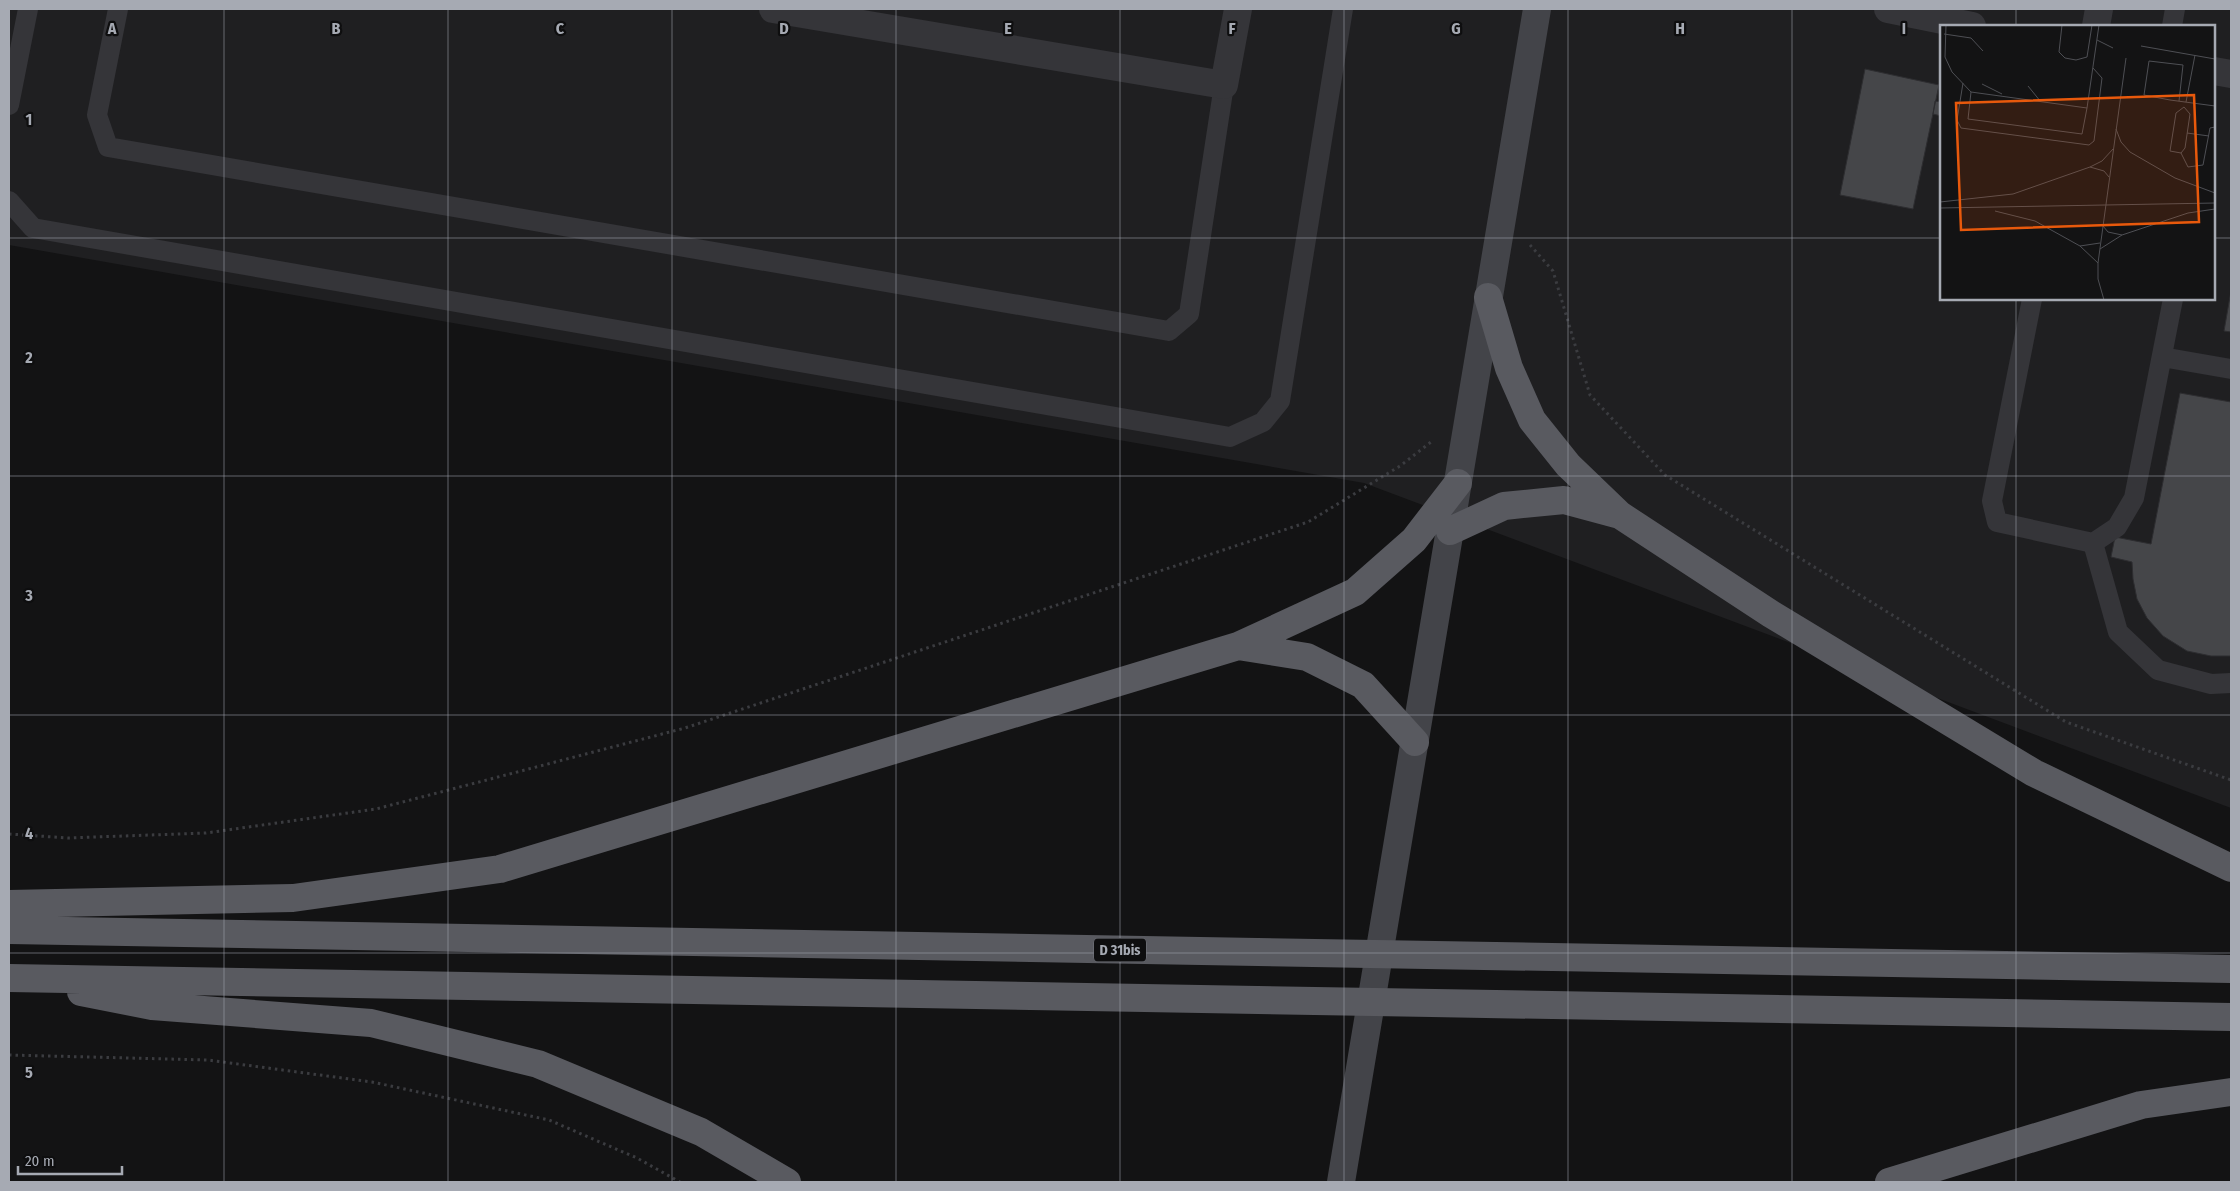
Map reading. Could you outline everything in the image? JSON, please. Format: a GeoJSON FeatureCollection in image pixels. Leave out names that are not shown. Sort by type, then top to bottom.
{"type":"FeatureCollection","features":[{"type":"Feature","properties":{"kind":"highway"},"geometry":{"type":"LineString","coordinates":[[1488,297],[1509,368],[1532,420],[1568,465],[1620,515],[1771,614],[2034,773],[2231,868]]}},
{"type":"Feature","properties":{"kind":"highway"},"geometry":{"type":"LineString","coordinates":[[9,904],[293,898],[500,869],[1238,646],[1355,592],[1414,540],[1458,483]]}},
{"type":"Feature","properties":{"kind":"highway"},"geometry":{"type":"LineString","coordinates":[[1450,531],[1504,506],[1564,500],[1620,515]]}},
{"type":"Feature","properties":{"kind":"highway"},"geometry":{"type":"LineString","coordinates":[[1238,646],[1306,657],[1363,684],[1415,742]]}},
{"type":"Feature","properties":{"kind":"highway","name":"D 31bis"},"geometry":{"type":"LineString","coordinates":[[9,930],[2231,969]]}},
{"type":"Feature","properties":{"kind":"highway"},"geometry":{"type":"LineString","coordinates":[[10,978],[2231,1017]]}},
{"type":"Feature","properties":{"kind":"highway"},"geometry":{"type":"LineString","coordinates":[[10,978],[152,1006],[371,1023],[538,1064],[701,1132],[787,1182]]}},
{"type":"Feature","properties":{"kind":"highway"},"geometry":{"type":"LineString","coordinates":[[1889,1182],[2141,1105],[2231,1092]]}},
{"type":"Feature","properties":{"kind":"main road"},"geometry":{"type":"LineString","coordinates":[[1340,1182],[1488,297],[1504,216],[1537,9]]}},
{"type":"Feature","properties":{"kind":"street"},"geometry":{"type":"LineString","coordinates":[[786,10],[1224,85],[1238,9]]}},
{"type":"Feature","properties":{"kind":"street"},"geometry":{"type":"LineString","coordinates":[[1888,9],[1967,25]]}},
{"type":"Feature","properties":{"kind":"street"},"geometry":{"type":"LineString","coordinates":[[2096,25],[2098,9]]}},
{"type":"Feature","properties":{"kind":"street"},"geometry":{"type":"LineString","coordinates":[[2215,71],[2231,74]]}},
{"type":"Feature","properties":{"kind":"lane"},"geometry":{"type":"LineString","coordinates":[[9,105],[28,9]]}},
{"type":"Feature","properties":{"kind":"lane"},"geometry":{"type":"LineString","coordinates":[[118,9],[97,116],[108,147],[1169,331],[1188,314],[1224,85]]}},
{"type":"Feature","properties":{"kind":"lane"},"geometry":{"type":"LineString","coordinates":[[9,201],[33,228],[1230,437],[1263,422],[1280,401],[1343,9]]}},
{"type":"Feature","properties":{"kind":"lane"},"geometry":{"type":"LineString","coordinates":[[2172,25],[2175,9]]}},
{"type":"Feature","properties":{"kind":"lane"},"geometry":{"type":"LineString","coordinates":[[2032,300],[1992,501],[1997,522],[2093,543],[2117,526],[2134,498],[2173,300]]}},
{"type":"Feature","properties":{"kind":"lane"},"geometry":{"type":"LineString","coordinates":[[2162,357],[2231,369]]}},
{"type":"Feature","properties":{"kind":"lane"},"geometry":{"type":"LineString","coordinates":[[2093,543],[2118,632],[2158,670],[2211,684],[2231,683]]}},
{"type":"Feature","properties":{"kind":"path"},"geometry":{"type":"LineString","coordinates":[[1504,216],[1553,271],[1590,395],[1665,475],[2066,722],[2231,780]]}},
{"type":"Feature","properties":{"kind":"path"},"geometry":{"type":"LineString","coordinates":[[9,834],[68,838],[206,833],[376,808],[685,728],[1308,522],[1400,466],[1469,412]]}},
{"type":"Feature","properties":{"kind":"path"},"geometry":{"type":"LineString","coordinates":[[9,1055],[208,1060],[372,1082],[549,1120],[637,1158],[680,1182]]}},
{"type":"Feature","properties":{"kind":"shaded area"},"geometry":{"type":"Polygon","coordinates":[[[9,9],[2231,9],[2231,808],[1364,483],[9,245],[9,9]]]}},
{"type":"Feature","properties":{"kind":"building"},"geometry":{"type":"Polygon","coordinates":[[[1865,69],[1939,85],[1913,209],[1840,195],[1865,69]]]}},
{"type":"Feature","properties":{"kind":"building"},"geometry":{"type":"Polygon","coordinates":[[[1935,101],[1940,102],[1940,116],[1933,114],[1935,101]]]}},
{"type":"Feature","properties":{"kind":"building"},"geometry":{"type":"Polygon","coordinates":[[[2231,291],[2231,332],[2224,331],[2231,291]]]}},
{"type":"Feature","properties":{"kind":"building"},"geometry":{"type":"Polygon","coordinates":[[[2180,393],[2231,402],[2231,656],[2211,656],[2187,651],[2163,636],[2147,618],[2137,599],[2132,562],[2111,557],[2115,537],[2151,544],[2180,393]]]}}]}
